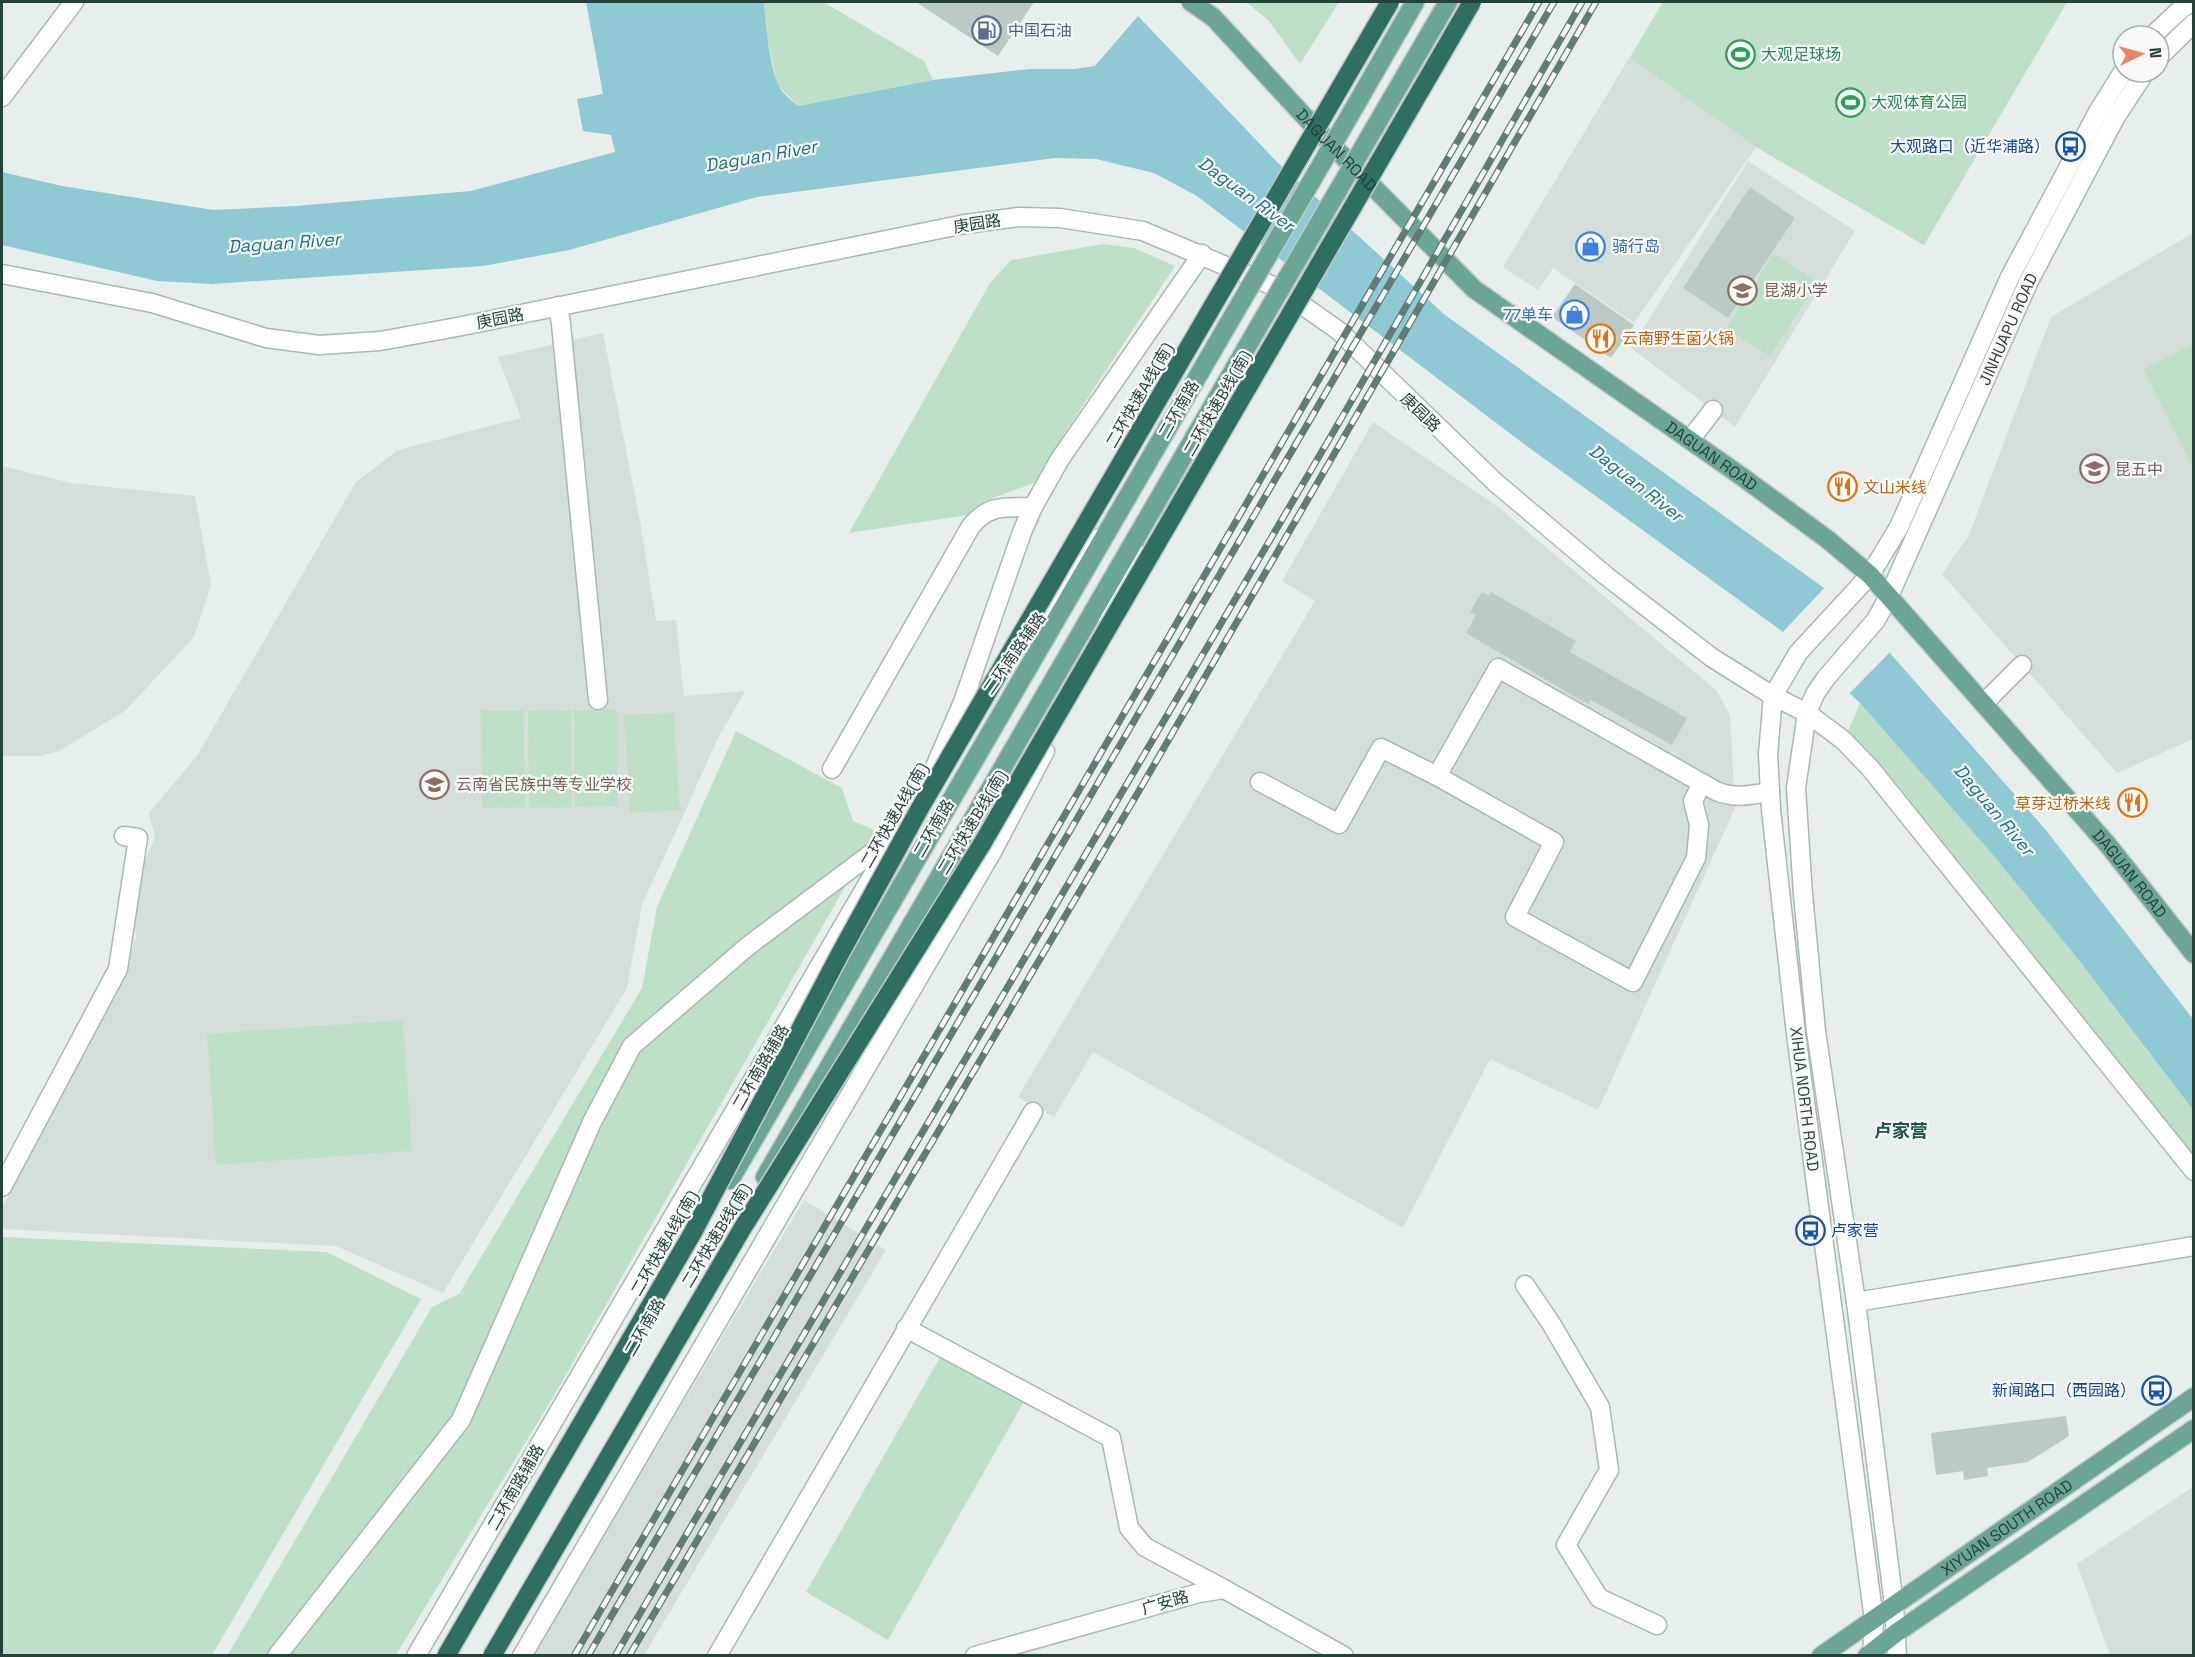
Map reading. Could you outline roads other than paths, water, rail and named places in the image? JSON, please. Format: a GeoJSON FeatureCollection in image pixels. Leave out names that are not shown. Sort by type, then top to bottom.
{"type":"FeatureCollection","features":[{"type":"Feature","properties":{"kind":"highway","name":"二环快速A线(南)"},"geometry":{"type":"LineString","coordinates":[[446,1656],[697,1226],[836,960],[920,808],[1390,2]]}},
{"type":"Feature","properties":{"kind":"highway","name":"二环快速B线(南)"},"geometry":{"type":"LineString","coordinates":[[492,1656],[742,1229],[982,844],[1472,2]]}},
{"type":"Feature","properties":{"kind":"main road","name":"DAGUAN ROAD"},"geometry":{"type":"LineString","coordinates":[[1191,2],[1213,17],[1317,130],[1474,289],[1690,440],[1827,539],[1870,575],[2108,845],[2191,946]]}},
{"type":"Feature","properties":{"kind":"main road","name":"二环南路"},"geometry":{"type":"LineString","coordinates":[[452,1656],[1415,2]]}},
{"type":"Feature","properties":{"kind":"main road","name":"二环南路"},"geometry":{"type":"LineString","coordinates":[[486,1656],[1448,2]]}},
{"type":"Feature","properties":{"kind":"main road","name":"XIYUAN SOUTH ROAD"},"geometry":{"type":"LineString","coordinates":[[1821,1656],[2193,1397]]}},
{"type":"Feature","properties":{"kind":"main road","name":"XIYUAN SOUTH ROAD"},"geometry":{"type":"LineString","coordinates":[[1870,1654],[1896,1633],[2193,1429]]}},
{"type":"Feature","properties":{"kind":"street"},"geometry":{"type":"LineString","coordinates":[[2,97],[74,2]]}},
{"type":"Feature","properties":{"kind":"street"},"geometry":{"type":"LineString","coordinates":[[2165,24],[2192,2]]}},
{"type":"Feature","properties":{"kind":"street"},"geometry":{"type":"LineString","coordinates":[[2171,45],[2193,23]]}},
{"type":"Feature","properties":{"kind":"street","name":"JINHUAPU ROAD"},"geometry":{"type":"LineString","coordinates":[[1870,575],[1900,523],[2010,277],[2099,110],[2115,84]]}},
{"type":"Feature","properties":{"kind":"street","name":"JINHUAPU ROAD"},"geometry":{"type":"LineString","coordinates":[[1889,596],[2029,281],[2115,118],[2137,84]]}},
{"type":"Feature","properties":{"kind":"street","name":"庚园路"},"geometry":{"type":"LineString","coordinates":[[2,274],[152,303],[266,338],[319,345],[380,341],[965,224],[1019,217],[1059,218],[1143,231],[1202,254],[1278,288],[1339,331],[1514,499],[1605,575],[1711,657],[1773,696],[1807,713],[1843,740],[1870,768],[2193,1171]]}},
{"type":"Feature","properties":{"kind":"street"},"geometry":{"type":"LineString","coordinates":[[928,782],[963,702],[1033,507],[1060,459],[1202,254]]}},
{"type":"Feature","properties":{"kind":"street"},"geometry":{"type":"LineString","coordinates":[[558,306],[598,700]]}},
{"type":"Feature","properties":{"kind":"street"},"geometry":{"type":"LineString","coordinates":[[1690,440],[1713,410]]}},
{"type":"Feature","properties":{"kind":"street","name":"二环南路辅路"},"geometry":{"type":"LineString","coordinates":[[417,1656],[928,782],[1017,649],[1128,495]]}},
{"type":"Feature","properties":{"kind":"street"},"geometry":{"type":"LineString","coordinates":[[832,770],[971,526],[982,513],[997,508],[1033,507]]}},
{"type":"Feature","properties":{"kind":"street"},"geometry":{"type":"LineString","coordinates":[[522,1656],[1006,825],[1076,686],[1153,508]]}},
{"type":"Feature","properties":{"kind":"street","name":"XIHUA NORTH ROAD"},"geometry":{"type":"LineString","coordinates":[[1870,575],[1798,653],[1773,696],[1768,754],[1796,1034],[1874,1620],[1870,1654]]}},
{"type":"Feature","properties":{"kind":"street","name":"XIHUA NORTH ROAD"},"geometry":{"type":"LineString","coordinates":[[1889,596],[1876,620],[1815,694],[1807,713],[1797,788],[1803,894],[1816,1031],[1856,1302],[1894,1605],[1897,1656]]}},
{"type":"Feature","properties":{"kind":"street"},"geometry":{"type":"LineString","coordinates":[[1984,703],[2022,665]]}},
{"type":"Feature","properties":{"kind":"street"},"geometry":{"type":"LineString","coordinates":[[1437,776],[1498,668],[1726,796],[1770,792]]}},
{"type":"Feature","properties":{"kind":"street"},"geometry":{"type":"LineString","coordinates":[[1260,782],[1339,824],[1381,748],[1437,776],[1554,842],[1515,917],[1633,982],[1696,858],[1699,825],[1693,801],[1702,783]]}},
{"type":"Feature","properties":{"kind":"street"},"geometry":{"type":"LineString","coordinates":[[277,1656],[461,1420],[592,1122],[632,1046],[748,946],[896,835]]}},
{"type":"Feature","properties":{"kind":"street"},"geometry":{"type":"LineString","coordinates":[[2,1187],[118,969],[138,838],[124,836]]}},
{"type":"Feature","properties":{"kind":"street"},"geometry":{"type":"LineString","coordinates":[[717,1656],[1033,1112]]}},
{"type":"Feature","properties":{"kind":"street"},"geometry":{"type":"LineString","coordinates":[[1856,1302],[2193,1246]]}},
{"type":"Feature","properties":{"kind":"street"},"geometry":{"type":"LineString","coordinates":[[1525,1285],[1552,1325],[1600,1407],[1609,1470],[1566,1545],[1599,1598],[1657,1625]]}},
{"type":"Feature","properties":{"kind":"street"},"geometry":{"type":"LineString","coordinates":[[906,1328],[1111,1438],[1129,1528],[1145,1547],[1344,1656]]}},
{"type":"Feature","properties":{"kind":"street","name":"广安路"},"geometry":{"type":"LineString","coordinates":[[975,1656],[1199,1593],[1224,1589]]}},
{"type":"Feature","properties":{"kind":"water","name":"Daguan River"},"geometry":{"type":"Polygon","coordinates":[[[586,2],[764,2],[768,45],[776,79],[787,97],[798,106],[933,80],[1030,69],[1074,69],[1095,66],[1138,16],[1277,162],[1445,315],[1824,588],[1889,652],[2045,829],[2193,1019],[2193,1110],[2081,963],[1993,855],[1860,703],[1783,632],[1524,444],[1197,196],[1154,173],[1096,159],[1055,158],[757,197],[569,250],[483,266],[212,284],[157,281],[2,245],[2,172],[62,186],[213,210],[296,206],[471,191],[615,152],[611,135],[583,131],[577,99],[603,94],[586,2]]]}},
{"type":"Feature","properties":{"kind":"railway"},"geometry":{"type":"LineString","coordinates":[[574,1656],[1539,2]]}},
{"type":"Feature","properties":{"kind":"railway"},"geometry":{"type":"LineString","coordinates":[[588,1656],[1554,2]]}},
{"type":"Feature","properties":{"kind":"railway"},"geometry":{"type":"LineString","coordinates":[[615,1656],[1341,419],[1582,2]]}},
{"type":"Feature","properties":{"kind":"railway"},"geometry":{"type":"LineString","coordinates":[[629,1656],[1136,796],[1596,2]]}},
{"type":"Feature","properties":{"kind":"place","name":"中国石油"},"geometry":{"type":"Point","coordinates":[987,30]}},
{"type":"Feature","properties":{"kind":"place","name":"大观足球场"},"geometry":{"type":"Point","coordinates":[1740,54]}},
{"type":"Feature","properties":{"kind":"place","name":"大观体育公园"},"geometry":{"type":"Point","coordinates":[1850,102]}},
{"type":"Feature","properties":{"kind":"place","name":"大观路口（近华浦路）"},"geometry":{"type":"Point","coordinates":[2071,146]}},
{"type":"Feature","properties":{"kind":"place","name":"骑行岛"},"geometry":{"type":"Point","coordinates":[1591,246]}},
{"type":"Feature","properties":{"kind":"place","name":"昆湖小学"},"geometry":{"type":"Point","coordinates":[1743,290]}},
{"type":"Feature","properties":{"kind":"place","name":"77单车"},"geometry":{"type":"Point","coordinates":[1574,314]}},
{"type":"Feature","properties":{"kind":"place","name":"云南野生菌火锅"},"geometry":{"type":"Point","coordinates":[1601,338]}},
{"type":"Feature","properties":{"kind":"place","name":"昆五中"},"geometry":{"type":"Point","coordinates":[2094,469]}},
{"type":"Feature","properties":{"kind":"place","name":"文山米线"},"geometry":{"type":"Point","coordinates":[1842,487]}},
{"type":"Feature","properties":{"kind":"place","name":"云南省民族中等专业学校"},"geometry":{"type":"Point","coordinates":[435,784]}},
{"type":"Feature","properties":{"kind":"place","name":"草芽过桥米线"},"geometry":{"type":"Point","coordinates":[2132,803]}},
{"type":"Feature","properties":{"kind":"place","name":"卢家营"},"geometry":{"type":"Point","coordinates":[1810,1230]}},
{"type":"Feature","properties":{"kind":"place","name":"新闻路口（西园路）"},"geometry":{"type":"Point","coordinates":[2157,1390]}},
{"type":"Feature","properties":{"kind":"district","name":"卢家营"},"geometry":{"type":"Point","coordinates":[1901,1131]}}]}
